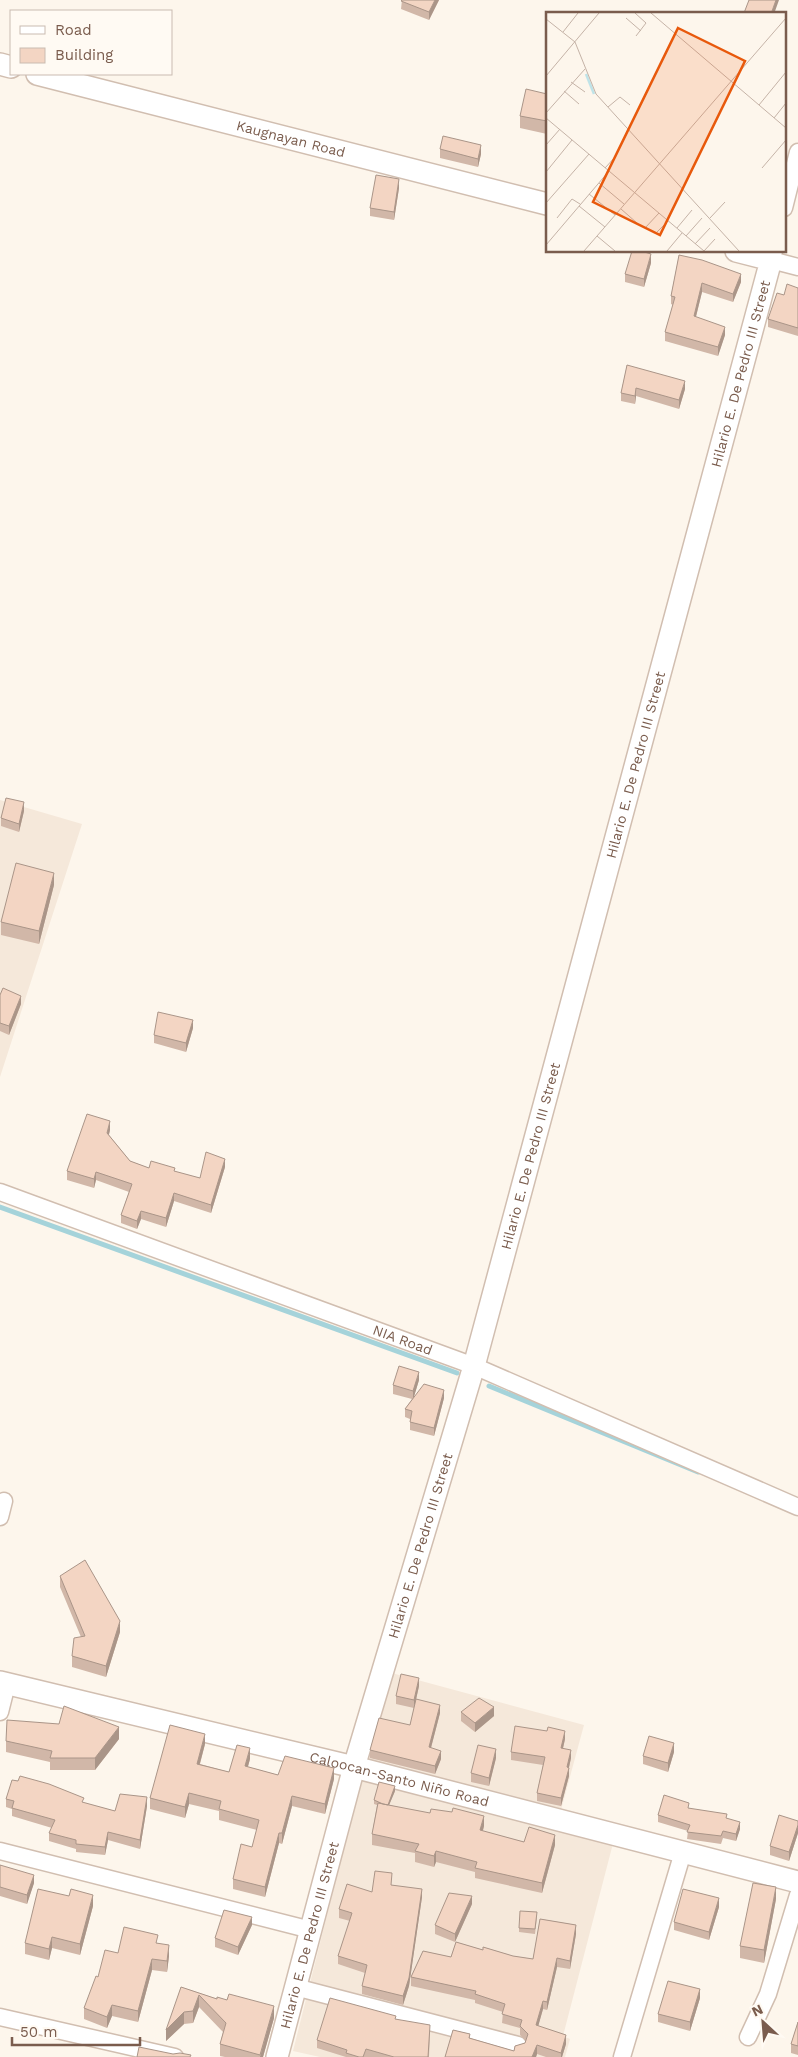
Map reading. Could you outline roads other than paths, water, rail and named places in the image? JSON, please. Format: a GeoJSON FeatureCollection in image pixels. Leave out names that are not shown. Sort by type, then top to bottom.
{"type":"FeatureCollection","features":[{"type":"Feature","properties":{"kind":"street","name":"Kaugnayan Road"},"geometry":{"type":"LineString","coordinates":[[41,75],[546,204]]}},
{"type":"Feature","properties":{"kind":"street"},"geometry":{"type":"LineString","coordinates":[[786,200],[798,152]]}},
{"type":"Feature","properties":{"kind":"street"},"geometry":{"type":"LineString","coordinates":[[743,252],[772,256],[798,267]]}},
{"type":"Feature","properties":{"kind":"street","name":"Hilario E. De Pedro III Street"},"geometry":{"type":"LineString","coordinates":[[277,2057],[354,1767],[474,1366],[772,256]]}},
{"type":"Feature","properties":{"kind":"street","name":"NIA Road"},"geometry":{"type":"LineString","coordinates":[[0,1192],[474,1366],[798,1506]]}},
{"type":"Feature","properties":{"kind":"street"},"geometry":{"type":"LineString","coordinates":[[0,1712],[4,1683]]}},
{"type":"Feature","properties":{"kind":"street","name":"Caloocan-Santo Niño Road"},"geometry":{"type":"LineString","coordinates":[[4,1683],[354,1767],[798,1882]]}},
{"type":"Feature","properties":{"kind":"street"},"geometry":{"type":"LineString","coordinates":[[0,1851],[310,1930]]}},
{"type":"Feature","properties":{"kind":"street"},"geometry":{"type":"LineString","coordinates":[[622,2057],[683,1852]]}},
{"type":"Feature","properties":{"kind":"street"},"geometry":{"type":"LineString","coordinates":[[748,2037],[768,1994],[798,1895]]}},
{"type":"Feature","properties":{"kind":"street"},"geometry":{"type":"LineString","coordinates":[[295,1987],[518,2045]]}},
{"type":"Feature","properties":{"kind":"street"},"geometry":{"type":"LineString","coordinates":[[0,2017],[176,2057]]}},
{"type":"Feature","properties":{"kind":"waterway"},"geometry":{"type":"LineString","coordinates":[[0,1207],[457,1373]]}},
{"type":"Feature","properties":{"kind":"waterway"},"geometry":{"type":"LineString","coordinates":[[489,1386],[698,1472]]}}]}
